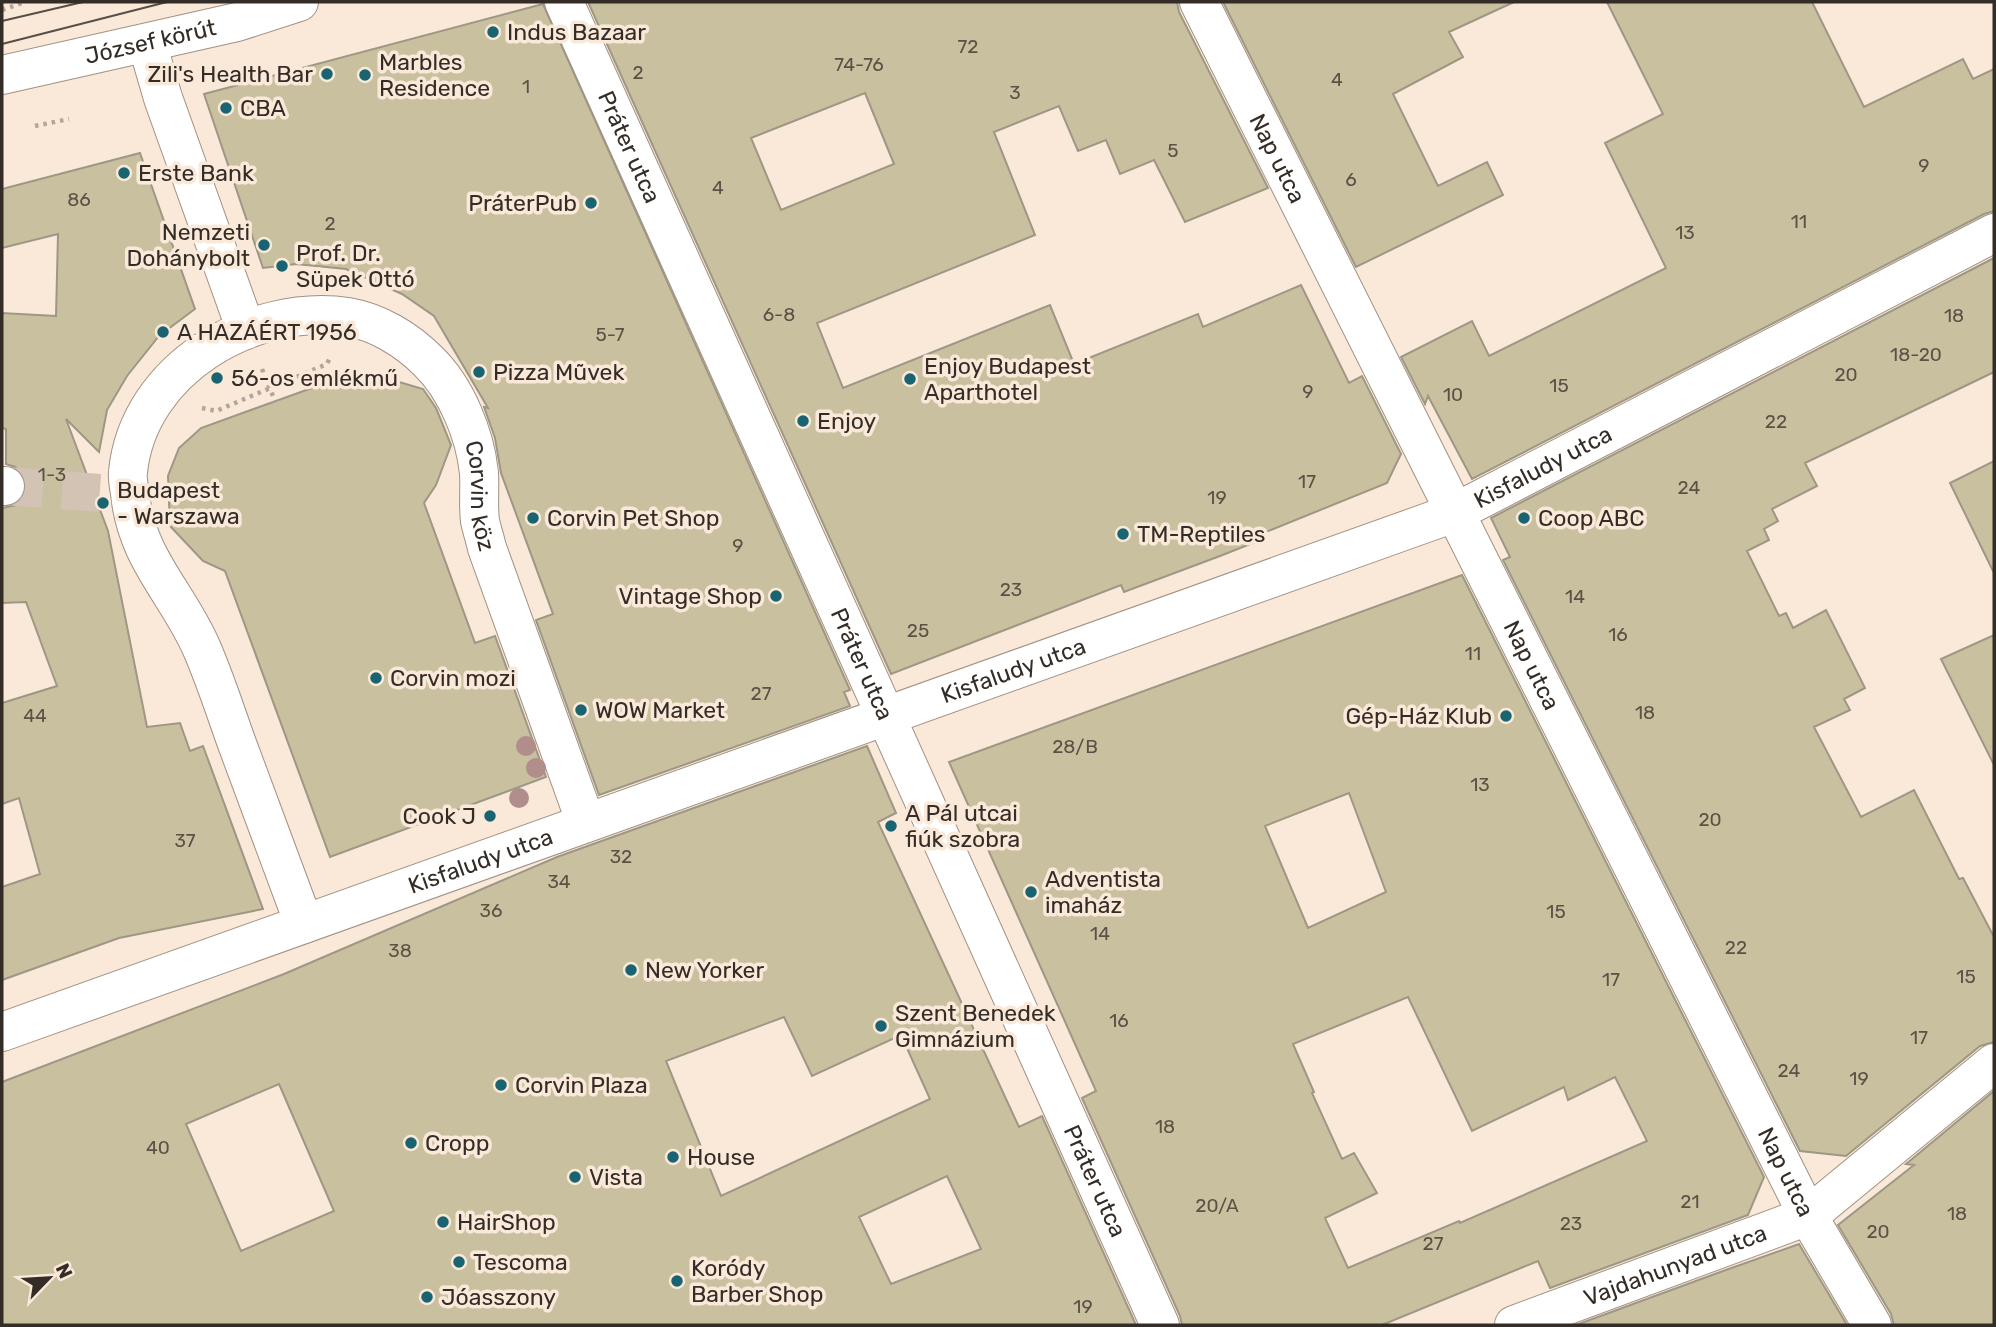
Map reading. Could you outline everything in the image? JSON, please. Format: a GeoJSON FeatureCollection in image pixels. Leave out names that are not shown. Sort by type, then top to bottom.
{"type":"FeatureCollection","features":[{"type":"Feature","properties":{"kind":"street","name":"József körút"},"geometry":{"type":"LineString","coordinates":[[2,75],[237,22],[299,2]]}},
{"type":"Feature","properties":{"kind":"street","name":"Práter utca"},"geometry":{"type":"LineString","coordinates":[[564,2],[888,716],[1160,1325]]}},
{"type":"Feature","properties":{"kind":"street","name":"Nap utca"},"geometry":{"type":"LineString","coordinates":[[1199,2],[1808,1216],[1872,1325]]}},
{"type":"Feature","properties":{"kind":"street"},"geometry":{"type":"LineString","coordinates":[[148,43],[163,98],[246,330]]}},
{"type":"Feature","properties":{"kind":"street","name":"Kisfaludy utca"},"geometry":{"type":"LineString","coordinates":[[2,1031],[1454,513],[1994,233]]}},
{"type":"Feature","properties":{"kind":"street","name":"Corvin köz"},"geometry":{"type":"LineString","coordinates":[[304,924],[202,648],[145,554],[131,513],[115,494],[128,473],[137,432],[155,401],[178,371],[208,348],[246,330],[294,318],[351,317],[394,333],[429,361],[452,391],[471,437],[478,471],[480,521],[487,548],[586,822]]}},
{"type":"Feature","properties":{"kind":"street","name":"Vajdahunyad utca"},"geometry":{"type":"LineString","coordinates":[[1514,1325],[1808,1216],[1994,1063]]}},
{"type":"Feature","properties":{"kind":"path"},"geometry":{"type":"LineString","coordinates":[[2,10],[25,2]]}},
{"type":"Feature","properties":{"kind":"path"},"geometry":{"type":"LineString","coordinates":[[35,126],[69,119]]}},
{"type":"Feature","properties":{"kind":"path"},"geometry":{"type":"LineString","coordinates":[[269,387],[275,401]]}},
{"type":"Feature","properties":{"kind":"building"},"geometry":{"type":"Polygon","coordinates":[[[588,2],[1177,2],[1179,12],[1268,188],[1185,222],[1154,160],[1120,174],[1106,140],[1078,151],[1059,106],[994,132],[1035,235],[817,323],[843,388],[1050,305],[1074,364],[1198,314],[1203,327],[1301,285],[1349,383],[1362,376],[1401,454],[1387,483],[1251,538],[1253,543],[1124,592],[1121,585],[891,674],[588,2]],[[865,93],[751,138],[781,210],[894,164],[865,93]]]}},
{"type":"Feature","properties":{"kind":"building"},"geometry":{"type":"Polygon","coordinates":[[[1223,2],[1514,2],[1449,32],[1463,57],[1393,94],[1438,186],[1487,162],[1503,195],[1356,267],[1223,2]]]}},
{"type":"Feature","properties":{"kind":"building"},"geometry":{"type":"Polygon","coordinates":[[[1607,2],[1812,2],[1864,107],[1963,59],[1973,79],[1994,69],[1994,211],[1472,479],[1428,396],[1425,404],[1401,357],[1472,321],[1489,356],[1666,268],[1605,143],[1663,114],[1607,2]]]}},
{"type":"Feature","properties":{"kind":"building"},"geometry":{"type":"Polygon","coordinates":[[[543,4],[850,690],[844,692],[850,706],[599,795],[536,620],[553,614],[501,473],[495,438],[484,407],[488,408],[434,316],[402,294],[346,269],[296,264],[263,268],[204,94],[543,4]]]}},
{"type":"Feature","properties":{"kind":"building"},"geometry":{"type":"Polygon","coordinates":[[[140,153],[195,309],[159,336],[127,376],[107,410],[99,452],[66,419],[108,531],[147,727],[180,723],[190,751],[203,746],[263,909],[119,938],[2,980],[2,887],[40,874],[19,798],[2,804],[2,703],[57,686],[26,602],[2,603],[2,508],[16,505],[24,496],[27,487],[24,475],[15,467],[6,464],[6,429],[2,428],[2,313],[56,316],[58,234],[2,248],[2,189],[140,153]]]}},
{"type":"Feature","properties":{"kind":"building"},"geometry":{"type":"Polygon","coordinates":[[[1994,258],[1994,372],[1805,463],[1817,486],[1772,509],[1778,521],[1764,529],[1769,540],[1747,551],[1779,616],[1786,613],[1793,628],[1826,610],[1865,688],[1844,699],[1850,710],[1814,727],[1861,817],[1914,790],[1959,879],[1963,878],[1994,937],[1994,1042],[1980,1046],[1846,1156],[1800,1151],[1503,560],[1510,557],[1491,518],[1994,258]]]}},
{"type":"Feature","properties":{"kind":"building","name":"Corvin mozi"},"geometry":{"type":"Polygon","coordinates":[[[348,375],[379,376],[423,389],[436,408],[451,445],[436,485],[424,503],[475,643],[495,636],[546,777],[330,857],[225,571],[203,561],[170,526],[168,476],[179,448],[201,428],[348,375]]]}},
{"type":"Feature","properties":{"kind":"building"},"geometry":{"type":"Polygon","coordinates":[[[1994,461],[1994,573],[1950,483],[1994,461]]]}},
{"type":"Feature","properties":{"kind":"building"},"geometry":{"type":"Polygon","coordinates":[[[1462,575],[1764,1177],[1748,1215],[1550,1288],[1538,1261],[1382,1325],[1182,1325],[1082,1098],[1096,1091],[949,762],[1462,575]],[[1349,793],[1265,826],[1308,928],[1386,892],[1349,793]],[[1408,997],[1293,1044],[1342,1159],[1354,1153],[1377,1193],[1325,1218],[1348,1268],[1459,1221],[1460,1223],[1647,1141],[1615,1077],[1568,1100],[1564,1087],[1472,1131],[1408,997]]]}},
{"type":"Feature","properties":{"kind":"building"},"geometry":{"type":"Polygon","coordinates":[[[1994,635],[1994,765],[1941,659],[1994,635]]]}},
{"type":"Feature","properties":{"kind":"building"},"geometry":{"type":"Polygon","coordinates":[[[867,746],[896,813],[878,822],[1019,1127],[1042,1116],[1136,1325],[2,1325],[2,1082],[284,974],[557,857],[867,746]],[[784,1017],[666,1061],[721,1196],[930,1099],[901,1035],[812,1076],[784,1017]],[[279,1084],[186,1124],[241,1251],[334,1211],[279,1084]],[[947,1176],[859,1217],[891,1284],[981,1249],[947,1176]]]}},
{"type":"Feature","properties":{"kind":"building"},"geometry":{"type":"Polygon","coordinates":[[[1994,1091],[1994,1325],[1894,1325],[1891,1314],[1838,1225],[1914,1165],[1906,1164],[1994,1091]]]}},
{"type":"Feature","properties":{"kind":"building"},"geometry":{"type":"Polygon","coordinates":[[[1799,1244],[1847,1325],[1576,1325],[1723,1271],[1799,1244]]]}},
{"type":"Feature","properties":{"kind":"tunnel"},"geometry":{"type":"LineString","coordinates":[[5,486],[101,493]]}},
{"type":"Feature","properties":{"kind":"tram line"},"geometry":{"type":"LineString","coordinates":[[2,21],[83,2]]}},
{"type":"Feature","properties":{"kind":"tram line"},"geometry":{"type":"LineString","coordinates":[[2,44],[167,2]]}},
{"type":"Feature","properties":{"kind":"place","name":"Indus Bazaar"},"geometry":{"type":"Point","coordinates":[493,32]}},
{"type":"Feature","properties":{"kind":"place","name":"Zili's Health Bar"},"geometry":{"type":"Point","coordinates":[327,74]}},
{"type":"Feature","properties":{"kind":"place","name":"Marbles Residence"},"geometry":{"type":"Point","coordinates":[365,75]}},
{"type":"Feature","properties":{"kind":"place","name":"CBA"},"geometry":{"type":"Point","coordinates":[226,108]}},
{"type":"Feature","properties":{"kind":"place","name":"Erste Bank"},"geometry":{"type":"Point","coordinates":[124,173]}},
{"type":"Feature","properties":{"kind":"place","name":"PráterPub"},"geometry":{"type":"Point","coordinates":[591,203]}},
{"type":"Feature","properties":{"kind":"place","name":"Nemzeti Dohánybolt"},"geometry":{"type":"Point","coordinates":[264,245]}},
{"type":"Feature","properties":{"kind":"place","name":"Prof. Dr. Süpek Ottó"},"geometry":{"type":"Point","coordinates":[282,266]}},
{"type":"Feature","properties":{"kind":"place","name":"A HAZÁÉRT 1956"},"geometry":{"type":"Point","coordinates":[163,332]}},
{"type":"Feature","properties":{"kind":"place","name":"Pizza Mũvek"},"geometry":{"type":"Point","coordinates":[479,372]}},
{"type":"Feature","properties":{"kind":"place","name":"56-os emlékmű"},"geometry":{"type":"Point","coordinates":[217,378]}},
{"type":"Feature","properties":{"kind":"place","name":"Enjoy Budapest Aparthotel"},"geometry":{"type":"Point","coordinates":[910,379]}},
{"type":"Feature","properties":{"kind":"place","name":"Enjoy"},"geometry":{"type":"Point","coordinates":[803,421]}},
{"type":"Feature","properties":{"kind":"place","name":"Budapest - Warszawa"},"geometry":{"type":"Point","coordinates":[103,503]}},
{"type":"Feature","properties":{"kind":"place","name":"Corvin Pet Shop"},"geometry":{"type":"Point","coordinates":[533,518]}},
{"type":"Feature","properties":{"kind":"place","name":"Coop ABC"},"geometry":{"type":"Point","coordinates":[1524,518]}},
{"type":"Feature","properties":{"kind":"place","name":"TM-Reptiles"},"geometry":{"type":"Point","coordinates":[1123,534]}},
{"type":"Feature","properties":{"kind":"place","name":"Vintage Shop"},"geometry":{"type":"Point","coordinates":[776,596]}},
{"type":"Feature","properties":{"kind":"place","name":"Corvin mozi"},"geometry":{"type":"Point","coordinates":[376,678]}},
{"type":"Feature","properties":{"kind":"place","name":"WOW Market"},"geometry":{"type":"Point","coordinates":[581,710]}},
{"type":"Feature","properties":{"kind":"place","name":"Gép-Ház Klub"},"geometry":{"type":"Point","coordinates":[1506,716]}},
{"type":"Feature","properties":{"kind":"place","name":"Cook J"},"geometry":{"type":"Point","coordinates":[490,816]}},
{"type":"Feature","properties":{"kind":"place","name":"A Pál utcai fiúk szobra"},"geometry":{"type":"Point","coordinates":[891,826]}},
{"type":"Feature","properties":{"kind":"place","name":"Adventista imaház"},"geometry":{"type":"Point","coordinates":[1031,892]}},
{"type":"Feature","properties":{"kind":"place","name":"New Yorker"},"geometry":{"type":"Point","coordinates":[631,970]}},
{"type":"Feature","properties":{"kind":"place","name":"Szent Benedek Gimnázium"},"geometry":{"type":"Point","coordinates":[881,1026]}},
{"type":"Feature","properties":{"kind":"place","name":"Corvin Plaza"},"geometry":{"type":"Point","coordinates":[501,1085]}},
{"type":"Feature","properties":{"kind":"place","name":"Cropp"},"geometry":{"type":"Point","coordinates":[411,1143]}},
{"type":"Feature","properties":{"kind":"place","name":"House"},"geometry":{"type":"Point","coordinates":[673,1157]}},
{"type":"Feature","properties":{"kind":"place","name":"Vista"},"geometry":{"type":"Point","coordinates":[575,1177]}},
{"type":"Feature","properties":{"kind":"place","name":"HairShop"},"geometry":{"type":"Point","coordinates":[443,1222]}},
{"type":"Feature","properties":{"kind":"place","name":"Tescoma"},"geometry":{"type":"Point","coordinates":[459,1262]}},
{"type":"Feature","properties":{"kind":"place","name":"Koródy Barber Shop"},"geometry":{"type":"Point","coordinates":[677,1281]}},
{"type":"Feature","properties":{"kind":"place","name":"Jóasszony"},"geometry":{"type":"Point","coordinates":[427,1297]}}]}
